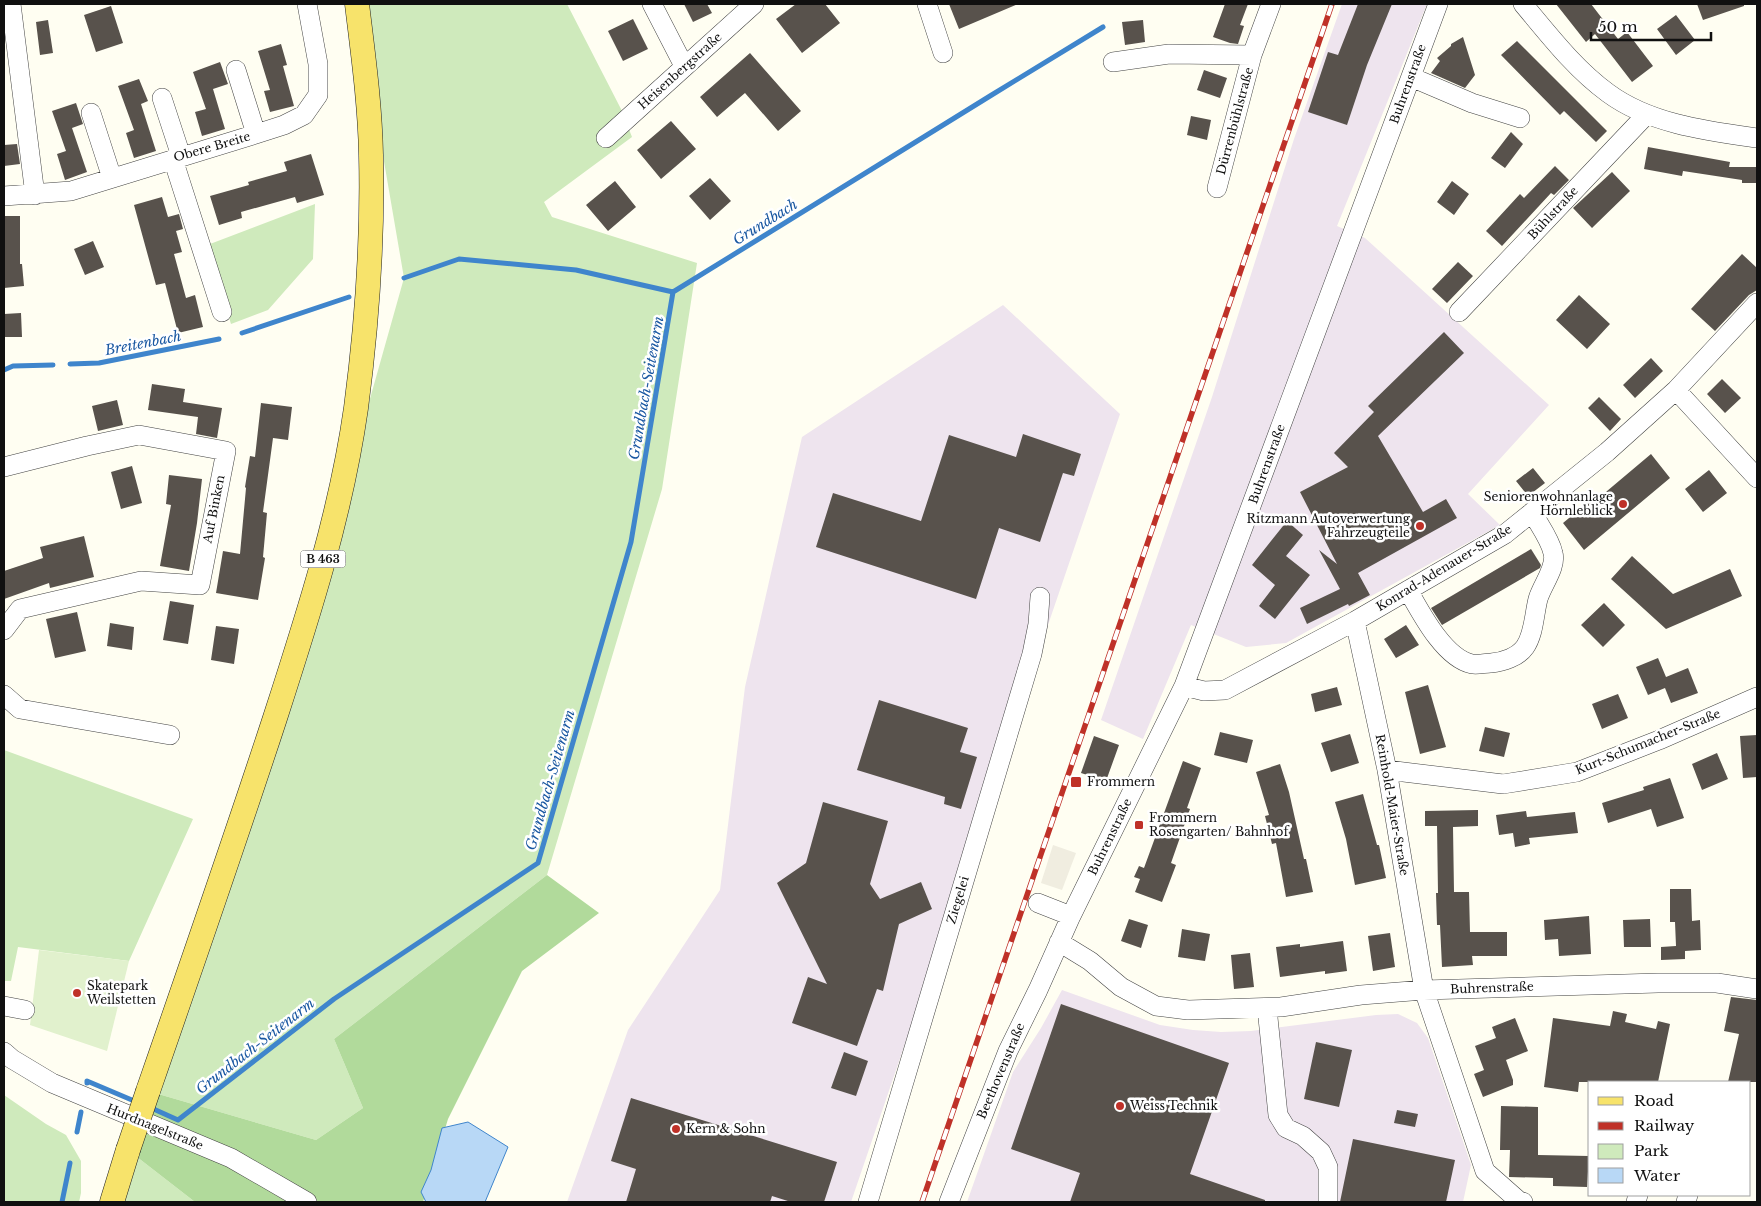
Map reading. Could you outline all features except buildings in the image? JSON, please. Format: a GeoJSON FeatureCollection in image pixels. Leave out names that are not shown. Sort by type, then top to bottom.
{"type":"FeatureCollection","features":[{"type":"Feature","properties":{"kind":"main road","name":"B 463"},"geometry":{"type":"LineString","coordinates":[[112,1202],[313,601],[337,504],[356,409],[372,226],[371,153],[367,88],[357,4]]}},
{"type":"Feature","properties":{"kind":"street"},"geometry":{"type":"LineString","coordinates":[[11,4],[35,195]]}},
{"type":"Feature","properties":{"kind":"street","name":"Obere Breite"},"geometry":{"type":"LineString","coordinates":[[4,196],[71,191],[284,125],[304,115],[318,95],[318,64],[307,4]]}},
{"type":"Feature","properties":{"kind":"street"},"geometry":{"type":"LineString","coordinates":[[652,4],[684,66]]}},
{"type":"Feature","properties":{"kind":"street","name":"Heisenbergstraße"},"geometry":{"type":"LineString","coordinates":[[606,138],[754,4]]}},
{"type":"Feature","properties":{"kind":"street"},"geometry":{"type":"LineString","coordinates":[[927,4],[943,53]]}},
{"type":"Feature","properties":{"kind":"street","name":"Dürrenbühlstraße"},"geometry":{"type":"LineString","coordinates":[[1217,188],[1252,55],[1271,4]]}},
{"type":"Feature","properties":{"kind":"street","name":"Buhrenstraße"},"geometry":{"type":"LineString","coordinates":[[1438,4],[1184,686],[1059,942],[1090,961],[1121,987],[1156,1006],[1188,1010],[1280,1007],[1361,995],[1424,990],[1658,983],[1717,983],[1757,989]]}},
{"type":"Feature","properties":{"kind":"street"},"geometry":{"type":"LineString","coordinates":[[1523,4],[1574,63],[1608,94],[1646,115],[1711,132],[1757,138]]}},
{"type":"Feature","properties":{"kind":"street","name":"Dürrenbühlstraße"},"geometry":{"type":"LineString","coordinates":[[1113,62],[1169,54],[1252,55]]}},
{"type":"Feature","properties":{"kind":"street"},"geometry":{"type":"LineString","coordinates":[[236,70],[256,134]]}},
{"type":"Feature","properties":{"kind":"street"},"geometry":{"type":"LineString","coordinates":[[1411,77],[1472,103],[1520,118]]}},
{"type":"Feature","properties":{"kind":"street"},"geometry":{"type":"LineString","coordinates":[[162,98],[205,262],[222,312]]}},
{"type":"Feature","properties":{"kind":"street"},"geometry":{"type":"LineString","coordinates":[[91,113],[112,178]]}},
{"type":"Feature","properties":{"kind":"street","name":"Bühlstraße"},"geometry":{"type":"LineString","coordinates":[[1459,312],[1646,115]]}},
{"type":"Feature","properties":{"kind":"street","name":"Konrad-Adenauer-Straße"},"geometry":{"type":"LineString","coordinates":[[1184,686],[1204,691],[1226,690],[1355,621],[1505,534],[1607,452],[1676,390],[1757,303]]}},
{"type":"Feature","properties":{"kind":"street"},"geometry":{"type":"LineString","coordinates":[[1676,390],[1757,478]]}},
{"type":"Feature","properties":{"kind":"street","name":"Auf Binken"},"geometry":{"type":"LineString","coordinates":[[4,467],[139,435],[226,451],[200,585],[142,581],[20,609],[4,630]]}},
{"type":"Feature","properties":{"kind":"street"},"geometry":{"type":"LineString","coordinates":[[1408,590],[1433,632],[1460,658],[1472,664],[1499,662],[1518,654],[1526,646],[1540,592],[1554,564],[1554,554],[1532,512]]}},
{"type":"Feature","properties":{"kind":"street","name":"Ziegelei"},"geometry":{"type":"LineString","coordinates":[[868,1202],[1032,654],[1038,624],[1040,597]]}},
{"type":"Feature","properties":{"kind":"street","name":"Reinhold-Maier-Straße"},"geometry":{"type":"LineString","coordinates":[[1355,621],[1387,770],[1424,990],[1485,1171],[1519,1202],[1523,1202]]}},
{"type":"Feature","properties":{"kind":"street"},"geometry":{"type":"LineString","coordinates":[[4,695],[20,709],[170,735]]}},
{"type":"Feature","properties":{"kind":"street","name":"Kurt-Schumacher-Straße"},"geometry":{"type":"LineString","coordinates":[[1387,770],[1503,784],[1577,772],[1660,740],[1757,697]]}},
{"type":"Feature","properties":{"kind":"street"},"geometry":{"type":"LineString","coordinates":[[1038,903],[1071,916]]}},
{"type":"Feature","properties":{"kind":"street","name":"Beethovenstraße"},"geometry":{"type":"LineString","coordinates":[[949,1202],[1008,1051],[1059,942]]}},
{"type":"Feature","properties":{"kind":"street"},"geometry":{"type":"LineString","coordinates":[[4,1006],[25,1010]]}},
{"type":"Feature","properties":{"kind":"street"},"geometry":{"type":"LineString","coordinates":[[1267,1008],[1278,1115],[1286,1128],[1303,1136],[1321,1152],[1328,1167],[1328,1202]]}},
{"type":"Feature","properties":{"kind":"street","name":"Hurdnagelstraße"},"geometry":{"type":"LineString","coordinates":[[4,1052],[12,1059],[52,1083],[231,1158],[307,1202]]}},
{"type":"Feature","properties":{"kind":"shaded area"},"geometry":{"type":"Polygon","coordinates":[[[1342,4],[1427,4],[1337,226],[1365,238],[1549,405],[1468,494],[1500,525],[1286,643],[1246,647],[1191,625],[1143,739],[1101,720],[1212,397],[1294,139],[1342,4]]]}},
{"type":"Feature","properties":{"kind":"shaded area"},"geometry":{"type":"Polygon","coordinates":[[[1003,305],[1120,414],[851,1202],[567,1202],[628,1030],[720,890],[745,687],[802,437],[1003,305]]]}},
{"type":"Feature","properties":{"kind":"shaded area"},"geometry":{"type":"Polygon","coordinates":[[[1053,845],[1076,853],[1062,890],[1041,883],[1053,845]]]}},
{"type":"Feature","properties":{"kind":"shaded area"},"geometry":{"type":"Polygon","coordinates":[[[1062,990],[1160,1025],[1193,1030],[1221,1032],[1251,1031],[1376,1015],[1398,1014],[1417,1023],[1428,1038],[1471,1165],[1463,1202],[967,1202],[1013,1072],[1062,990]]]}},
{"type":"Feature","properties":{"kind":"green space"},"geometry":{"type":"Polygon","coordinates":[[[357,4],[567,4],[621,109],[632,137],[544,202],[552,217],[697,263],[662,489],[547,875],[334,1039],[363,1108],[316,1140],[148,1091],[313,601],[404,278],[357,4]]]}},
{"type":"Feature","properties":{"kind":"green space"},"geometry":{"type":"Polygon","coordinates":[[[315,204],[313,259],[268,310],[231,324],[208,249],[210,244],[315,204]]]}},
{"type":"Feature","properties":{"kind":"green space"},"geometry":{"type":"Polygon","coordinates":[[[4,750],[193,819],[129,961],[18,947],[11,981],[4,981],[4,750]]]}},
{"type":"Feature","properties":{"kind":"green space"},"geometry":{"type":"Polygon","coordinates":[[[547,875],[599,913],[522,971],[448,1119],[423,1202],[195,1202],[128,1150],[148,1091],[316,1140],[363,1108],[334,1039],[547,875]]]}},
{"type":"Feature","properties":{"kind":"green space","name":"Skatepark Weilstetten"},"geometry":{"type":"Polygon","coordinates":[[[39,950],[129,961],[107,1051],[30,1025],[39,950]]]}},
{"type":"Feature","properties":{"kind":"green space"},"geometry":{"type":"Polygon","coordinates":[[[4,1095],[46,1124],[66,1135],[81,1161],[81,1193],[79,1202],[4,1202],[4,1095]]]}},
{"type":"Feature","properties":{"kind":"green space"},"geometry":{"type":"Polygon","coordinates":[[[128,1150],[195,1202],[112,1202],[128,1150]]]}},
{"type":"Feature","properties":{"kind":"water"},"geometry":{"type":"Polygon","coordinates":[[[468,1122],[508,1147],[485,1202],[426,1202],[421,1192],[431,1170],[442,1128],[468,1122]]]}},
{"type":"Feature","properties":{"kind":"waterway","name":"Grundbach"},"geometry":{"type":"LineString","coordinates":[[404,278],[459,259],[576,270],[673,292],[1103,27]]}},
{"type":"Feature","properties":{"kind":"waterway","name":"Grundbach-Seitenarm"},"geometry":{"type":"LineString","coordinates":[[149,1107],[178,1120],[334,999],[538,863],[631,542],[673,292]]}},
{"type":"Feature","properties":{"kind":"waterway","name":"Breitenbach"},"geometry":{"type":"LineString","coordinates":[[242,333],[349,297]]}},
{"type":"Feature","properties":{"kind":"waterway","name":"Breitenbach"},"geometry":{"type":"LineString","coordinates":[[70,364],[99,363],[219,339]]}},
{"type":"Feature","properties":{"kind":"waterway","name":"Breitenbach"},"geometry":{"type":"LineString","coordinates":[[4,370],[13,366],[53,365]]}},
{"type":"Feature","properties":{"kind":"waterway","name":"Grundbach-Seitenarm"},"geometry":{"type":"LineString","coordinates":[[87,1083],[87,1081],[139,1103]]}},
{"type":"Feature","properties":{"kind":"waterway","name":"Grundbach-Seitenarm"},"geometry":{"type":"LineString","coordinates":[[77,1132],[81,1112]]}},
{"type":"Feature","properties":{"kind":"waterway","name":"Grundbach-Seitenarm"},"geometry":{"type":"LineString","coordinates":[[62,1202],[70,1163]]}},
{"type":"Feature","properties":{"kind":"railway"},"geometry":{"type":"LineString","coordinates":[[922,1202],[1332,4]]}},
{"type":"Feature","properties":{"kind":"place","name":"Seniorenwohnanlage Hörnleblick"},"geometry":{"type":"Point","coordinates":[1623,504]}},
{"type":"Feature","properties":{"kind":"place","name":"Ritzmann Autoverwertung Fahrzeugteile"},"geometry":{"type":"Point","coordinates":[1420,526]}},
{"type":"Feature","properties":{"kind":"place","name":"Frommern"},"geometry":{"type":"Point","coordinates":[1076,782]}},
{"type":"Feature","properties":{"kind":"place","name":"Frommern Rosengarten/ Bahnhof"},"geometry":{"type":"Point","coordinates":[1139,825]}},
{"type":"Feature","properties":{"kind":"place","name":"Skatepark Weilstetten"},"geometry":{"type":"Point","coordinates":[77,993]}},
{"type":"Feature","properties":{"kind":"place","name":"Weiss Technik"},"geometry":{"type":"Point","coordinates":[1120,1106]}},
{"type":"Feature","properties":{"kind":"place","name":"Kern & Sohn"},"geometry":{"type":"Point","coordinates":[676,1129]}}]}
